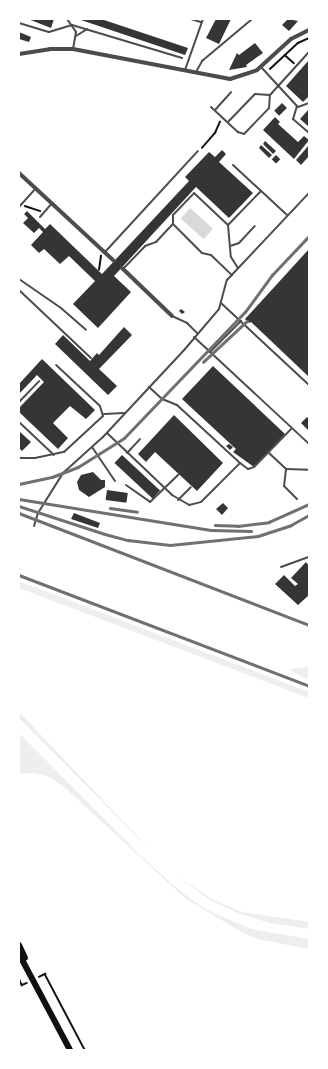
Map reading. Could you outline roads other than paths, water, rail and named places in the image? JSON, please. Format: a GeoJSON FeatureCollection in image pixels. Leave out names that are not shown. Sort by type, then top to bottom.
{"type":"FeatureCollection","features":[{"type":"Feature","properties":{"kind":"main road"},"geometry":{"type":"LineString","coordinates":[[19,945],[34,979],[70,1050]]}},
{"type":"Feature","properties":{"kind":"main road"},"geometry":{"type":"LineString","coordinates":[[19,954],[34,979]]}},
{"type":"Feature","properties":{"kind":"street"},"geometry":{"type":"LineString","coordinates":[[19,54],[50,49],[73,49],[230,79],[251,73],[261,67],[291,39],[309,30]]}},
{"type":"Feature","properties":{"kind":"street"},"geometry":{"type":"LineString","coordinates":[[19,173],[114,261]]}},
{"type":"Feature","properties":{"kind":"street"},"geometry":{"type":"LineString","coordinates":[[122,269],[172,316]]}},
{"type":"Feature","properties":{"kind":"lane"},"geometry":{"type":"LineString","coordinates":[[68,19],[72,25],[75,37],[73,49]]}},
{"type":"Feature","properties":{"kind":"lane"},"geometry":{"type":"LineString","coordinates":[[191,19],[201,22]]}},
{"type":"Feature","properties":{"kind":"lane"},"geometry":{"type":"LineString","coordinates":[[184,71],[203,19]]}},
{"type":"Feature","properties":{"kind":"lane"},"geometry":{"type":"LineString","coordinates":[[196,73],[202,60],[252,19]]}},
{"type":"Feature","properties":{"kind":"lane"},"geometry":{"type":"LineString","coordinates":[[19,23],[50,32],[72,25],[182,58]]}},
{"type":"Feature","properties":{"kind":"lane"},"geometry":{"type":"LineString","coordinates":[[75,37],[88,29]]}},
{"type":"Feature","properties":{"kind":"lane"},"geometry":{"type":"LineString","coordinates":[[211,106],[242,134],[247,133],[269,108],[270,95],[309,52]]}},
{"type":"Feature","properties":{"kind":"lane"},"geometry":{"type":"LineString","coordinates":[[261,67],[298,107]]}},
{"type":"Feature","properties":{"kind":"lane"},"geometry":{"type":"LineString","coordinates":[[215,110],[231,92]]}},
{"type":"Feature","properties":{"kind":"lane"},"geometry":{"type":"LineString","coordinates":[[228,122],[255,94],[270,95]]}},
{"type":"Feature","properties":{"kind":"lane"},"geometry":{"type":"LineString","coordinates":[[309,103],[298,107],[293,119],[309,133]]}},
{"type":"Feature","properties":{"kind":"lane"},"geometry":{"type":"LineString","coordinates":[[105,252],[198,151]]}},
{"type":"Feature","properties":{"kind":"lane"},"geometry":{"type":"LineString","coordinates":[[233,165],[287,215]]}},
{"type":"Feature","properties":{"kind":"lane"},"geometry":{"type":"LineString","coordinates":[[20,207],[36,188]]}},
{"type":"Feature","properties":{"kind":"lane"},"geometry":{"type":"LineString","coordinates":[[228,225],[261,191]]}},
{"type":"Feature","properties":{"kind":"lane"},"geometry":{"type":"LineString","coordinates":[[122,269],[145,246],[156,242],[173,224],[173,215],[194,193],[228,225],[232,260],[238,268]]}},
{"type":"Feature","properties":{"kind":"lane"},"geometry":{"type":"LineString","coordinates":[[34,526],[38,513],[63,473],[107,433],[194,337],[221,303],[225,282],[309,193]]}},
{"type":"Feature","properties":{"kind":"lane"},"geometry":{"type":"LineString","coordinates":[[40,217],[52,203]]}},
{"type":"Feature","properties":{"kind":"lane"},"geometry":{"type":"LineString","coordinates":[[173,224],[202,252],[212,255],[232,274]]}},
{"type":"Feature","properties":{"kind":"lane"},"geometry":{"type":"LineString","coordinates":[[230,246],[239,243],[255,226]]}},
{"type":"Feature","properties":{"kind":"lane"},"geometry":{"type":"LineString","coordinates":[[19,279],[61,308],[86,330]]}},
{"type":"Feature","properties":{"kind":"lane"},"geometry":{"type":"LineString","coordinates":[[19,290],[91,358]]}},
{"type":"Feature","properties":{"kind":"lane"},"geometry":{"type":"LineString","coordinates":[[221,303],[309,385]]}},
{"type":"Feature","properties":{"kind":"lane"},"geometry":{"type":"LineString","coordinates":[[172,316],[187,323],[197,333]]}},
{"type":"Feature","properties":{"kind":"lane"},"geometry":{"type":"LineString","coordinates":[[210,352],[241,321]]}},
{"type":"Feature","properties":{"kind":"lane"},"geometry":{"type":"LineString","coordinates":[[194,337],[309,444]]}},
{"type":"Feature","properties":{"kind":"lane"},"geometry":{"type":"LineString","coordinates":[[56,365],[100,406],[104,414]]}},
{"type":"Feature","properties":{"kind":"lane"},"geometry":{"type":"LineString","coordinates":[[19,402],[39,381]]}},
{"type":"Feature","properties":{"kind":"lane"},"geometry":{"type":"LineString","coordinates":[[148,387],[162,399],[177,405],[246,468],[252,468],[292,428]]}},
{"type":"Feature","properties":{"kind":"lane"},"geometry":{"type":"LineString","coordinates":[[19,458],[54,455],[67,450],[104,414],[124,413]]}},
{"type":"Feature","properties":{"kind":"lane"},"geometry":{"type":"LineString","coordinates":[[19,422],[54,455]]}},
{"type":"Feature","properties":{"kind":"lane"},"geometry":{"type":"LineString","coordinates":[[107,433],[165,489],[178,500],[189,505],[201,502],[240,463]]}},
{"type":"Feature","properties":{"kind":"lane"},"geometry":{"type":"LineString","coordinates":[[127,453],[140,439]]}},
{"type":"Feature","properties":{"kind":"lane"},"geometry":{"type":"LineString","coordinates":[[92,447],[115,481]]}},
{"type":"Feature","properties":{"kind":"lane"},"geometry":{"type":"LineString","coordinates":[[269,452],[286,469],[309,470]]}},
{"type":"Feature","properties":{"kind":"lane"},"geometry":{"type":"LineString","coordinates":[[286,469],[284,486],[297,499]]}},
{"type":"Feature","properties":{"kind":"lane"},"geometry":{"type":"LineString","coordinates":[[126,485],[150,502],[179,474]]}},
{"type":"Feature","properties":{"kind":"lane"},"geometry":{"type":"LineString","coordinates":[[178,500],[191,487]]}},
{"type":"Feature","properties":{"kind":"lane"},"geometry":{"type":"LineString","coordinates":[[280,567],[309,557]]}},
{"type":"Feature","properties":{"kind":"railway"},"geometry":{"type":"LineString","coordinates":[[19,484],[52,477],[78,467],[124,438],[245,312],[272,275],[309,236]]}},
{"type":"Feature","properties":{"kind":"railway"},"geometry":{"type":"LineString","coordinates":[[203,362],[247,321]]}},
{"type":"Feature","properties":{"kind":"railway"},"geometry":{"type":"LineString","coordinates":[[19,499],[211,530],[251,531]]}},
{"type":"Feature","properties":{"kind":"railway"},"geometry":{"type":"LineString","coordinates":[[215,525],[238,526],[269,522],[309,504]]}},
{"type":"Feature","properties":{"kind":"railway"},"geometry":{"type":"LineString","coordinates":[[19,506],[128,540],[170,545],[258,536],[291,525],[309,515]]}},
{"type":"Feature","properties":{"kind":"railway"},"geometry":{"type":"LineString","coordinates":[[110,508],[137,512]]}},
{"type":"Feature","properties":{"kind":"railway"},"geometry":{"type":"LineString","coordinates":[[19,513],[309,625]]}},
{"type":"Feature","properties":{"kind":"railway"},"geometry":{"type":"LineString","coordinates":[[19,575],[309,686]]}}]}
